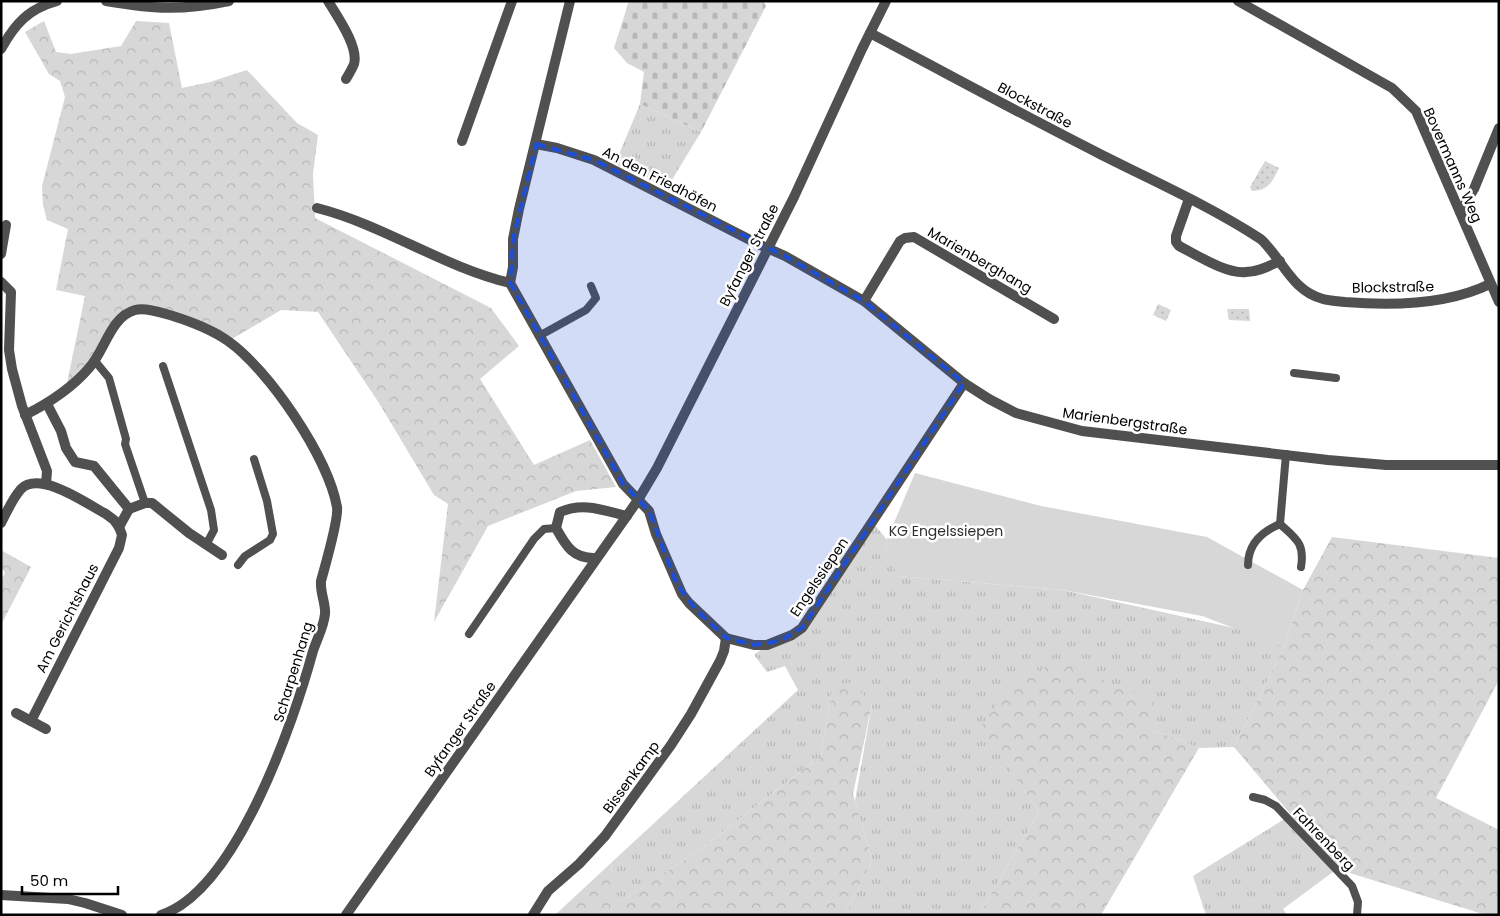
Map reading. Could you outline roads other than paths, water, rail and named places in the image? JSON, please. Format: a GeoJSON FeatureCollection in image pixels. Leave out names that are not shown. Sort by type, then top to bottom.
{"type":"FeatureCollection","features":[{"type":"Feature","properties":{"kind":"street"},"geometry":{"type":"LineString","coordinates":[[1,49],[14,28],[24,17],[40,7],[57,1]]}},
{"type":"Feature","properties":{"kind":"street"},"geometry":{"type":"LineString","coordinates":[[106,1],[168,9],[194,8],[229,1]]}},
{"type":"Feature","properties":{"kind":"street"},"geometry":{"type":"LineString","coordinates":[[328,1],[341,21],[352,46],[354,63],[346,79]]}},
{"type":"Feature","properties":{"kind":"street"},"geometry":{"type":"LineString","coordinates":[[462,141],[512,1]]}},
{"type":"Feature","properties":{"kind":"street"},"geometry":{"type":"LineString","coordinates":[[570,1],[536,144],[518,209],[514,232],[513,266],[510,283],[623,484],[638,500]]}},
{"type":"Feature","properties":{"kind":"street","name":"Byfanger Straße"},"geometry":{"type":"LineString","coordinates":[[346,915],[627,516],[657,468],[769,248],[886,1]]}},
{"type":"Feature","properties":{"kind":"street","name":"Bovermanns Weg"},"geometry":{"type":"LineString","coordinates":[[1238,1],[1392,88],[1416,111],[1490,284]]}},
{"type":"Feature","properties":{"kind":"street","name":"Blockstraße"},"geometry":{"type":"LineString","coordinates":[[870,33],[1189,199],[1261,239],[1280,261],[1289,276],[1303,290],[1323,300],[1360,303],[1442,300],[1474,292],[1490,284]]}},
{"type":"Feature","properties":{"kind":"street"},"geometry":{"type":"LineString","coordinates":[[1460,212],[1474,188],[1499,128]]}},
{"type":"Feature","properties":{"kind":"street","name":"An den Friedhöfen"},"geometry":{"type":"LineString","coordinates":[[536,144],[594,160],[769,248]]}},
{"type":"Feature","properties":{"kind":"street"},"geometry":{"type":"LineString","coordinates":[[1189,199],[1176,236],[1176,242],[1179,246],[1229,270],[1246,272],[1266,268],[1280,261]]}},
{"type":"Feature","properties":{"kind":"street"},"geometry":{"type":"LineString","coordinates":[[317,208],[360,223],[484,276],[510,283]]}},
{"type":"Feature","properties":{"kind":"street"},"geometry":{"type":"LineString","coordinates":[[1,254],[6,225]]}},
{"type":"Feature","properties":{"kind":"street","name":"Marienberghang"},"geometry":{"type":"LineString","coordinates":[[864,301],[900,241],[905,238],[914,237],[1054,319]]}},
{"type":"Feature","properties":{"kind":"street","name":"Marienbergstraße"},"geometry":{"type":"LineString","coordinates":[[769,248],[864,301],[964,383],[989,400],[1016,413],[1082,431],[1328,460],[1386,465],[1499,465]]}},
{"type":"Feature","properties":{"kind":"street"},"geometry":{"type":"LineString","coordinates":[[1,282],[11,292],[8,350],[12,369],[25,415],[47,471],[46,484]]}},
{"type":"Feature","properties":{"kind":"street"},"geometry":{"type":"LineString","coordinates":[[1490,284],[1499,302]]}},
{"type":"Feature","properties":{"kind":"street","name":"Scharpenhang"},"geometry":{"type":"LineString","coordinates":[[95,361],[116,323],[124,316],[136,310],[148,310],[189,321],[227,341],[251,361],[288,408],[322,461],[332,484],[338,509],[321,580],[320,591],[325,614],[300,698],[284,743],[243,827],[217,871],[200,890],[185,902],[161,915]]}},
{"type":"Feature","properties":{"kind":"street"},"geometry":{"type":"LineString","coordinates":[[25,415],[47,404],[70,387],[95,361]]}},
{"type":"Feature","properties":{"kind":"street","name":"Engelssiepen"},"geometry":{"type":"LineString","coordinates":[[638,500],[649,510],[656,534],[682,594],[726,638],[739,643],[767,645],[792,635],[802,628],[964,383]]}},
{"type":"Feature","properties":{"kind":"street"},"geometry":{"type":"LineString","coordinates":[[47,404],[61,431],[66,448],[75,462],[94,466],[129,509],[145,503],[152,503],[189,533],[222,555]]}},
{"type":"Feature","properties":{"kind":"street"},"geometry":{"type":"LineString","coordinates":[[1,523],[23,488],[35,483],[46,484],[106,514],[120,527]]}},
{"type":"Feature","properties":{"kind":"street"},"geometry":{"type":"LineString","coordinates":[[596,558],[580,556],[570,550],[556,528],[560,512],[572,507],[590,507],[627,516]]}},
{"type":"Feature","properties":{"kind":"street","name":"Am Gerichtshaus"},"geometry":{"type":"LineString","coordinates":[[30,721],[119,548],[122,535],[120,527],[129,509]]}},
{"type":"Feature","properties":{"kind":"street","name":"Bissenkamp"},"geometry":{"type":"LineString","coordinates":[[533,915],[548,891],[579,864],[605,836],[671,745],[691,714],[720,661],[726,638]]}},
{"type":"Feature","properties":{"kind":"street"},"geometry":{"type":"LineString","coordinates":[[16,713],[46,729]]}},
{"type":"Feature","properties":{"kind":"street"},"geometry":{"type":"LineString","coordinates":[[1,895],[68,899],[122,915]]}},
{"type":"Feature","properties":{"kind":"lane"},"geometry":{"type":"LineString","coordinates":[[539,336],[586,310],[596,298],[591,286]]}},
{"type":"Feature","properties":{"kind":"lane"},"geometry":{"type":"LineString","coordinates":[[95,361],[110,378],[126,439],[125,444],[145,503]]}},
{"type":"Feature","properties":{"kind":"lane"},"geometry":{"type":"LineString","coordinates":[[163,366],[212,516],[214,530],[206,545]]}},
{"type":"Feature","properties":{"kind":"lane"},"geometry":{"type":"LineString","coordinates":[[1294,373],[1336,378]]}},
{"type":"Feature","properties":{"kind":"lane"},"geometry":{"type":"LineString","coordinates":[[1286,454],[1280,524],[1299,543],[1303,554],[1301,567]]}},
{"type":"Feature","properties":{"kind":"lane"},"geometry":{"type":"LineString","coordinates":[[238,565],[245,556],[270,540],[273,534],[266,500],[254,459]]}},
{"type":"Feature","properties":{"kind":"lane"},"geometry":{"type":"LineString","coordinates":[[1248,565],[1248,558],[1258,536],[1280,524]]}},
{"type":"Feature","properties":{"kind":"lane"},"geometry":{"type":"LineString","coordinates":[[469,634],[534,538],[544,529],[556,528]]}},
{"type":"Feature","properties":{"kind":"lane","name":"Fahrenberg"},"geometry":{"type":"LineString","coordinates":[[1252,797],[1265,800],[1276,806],[1352,886],[1358,902],[1358,915]]}},
{"type":"Feature","properties":{"kind":"park label","name":"KG Engelssiepen"},"geometry":{"type":"Point","coordinates":[946,531]}}]}
